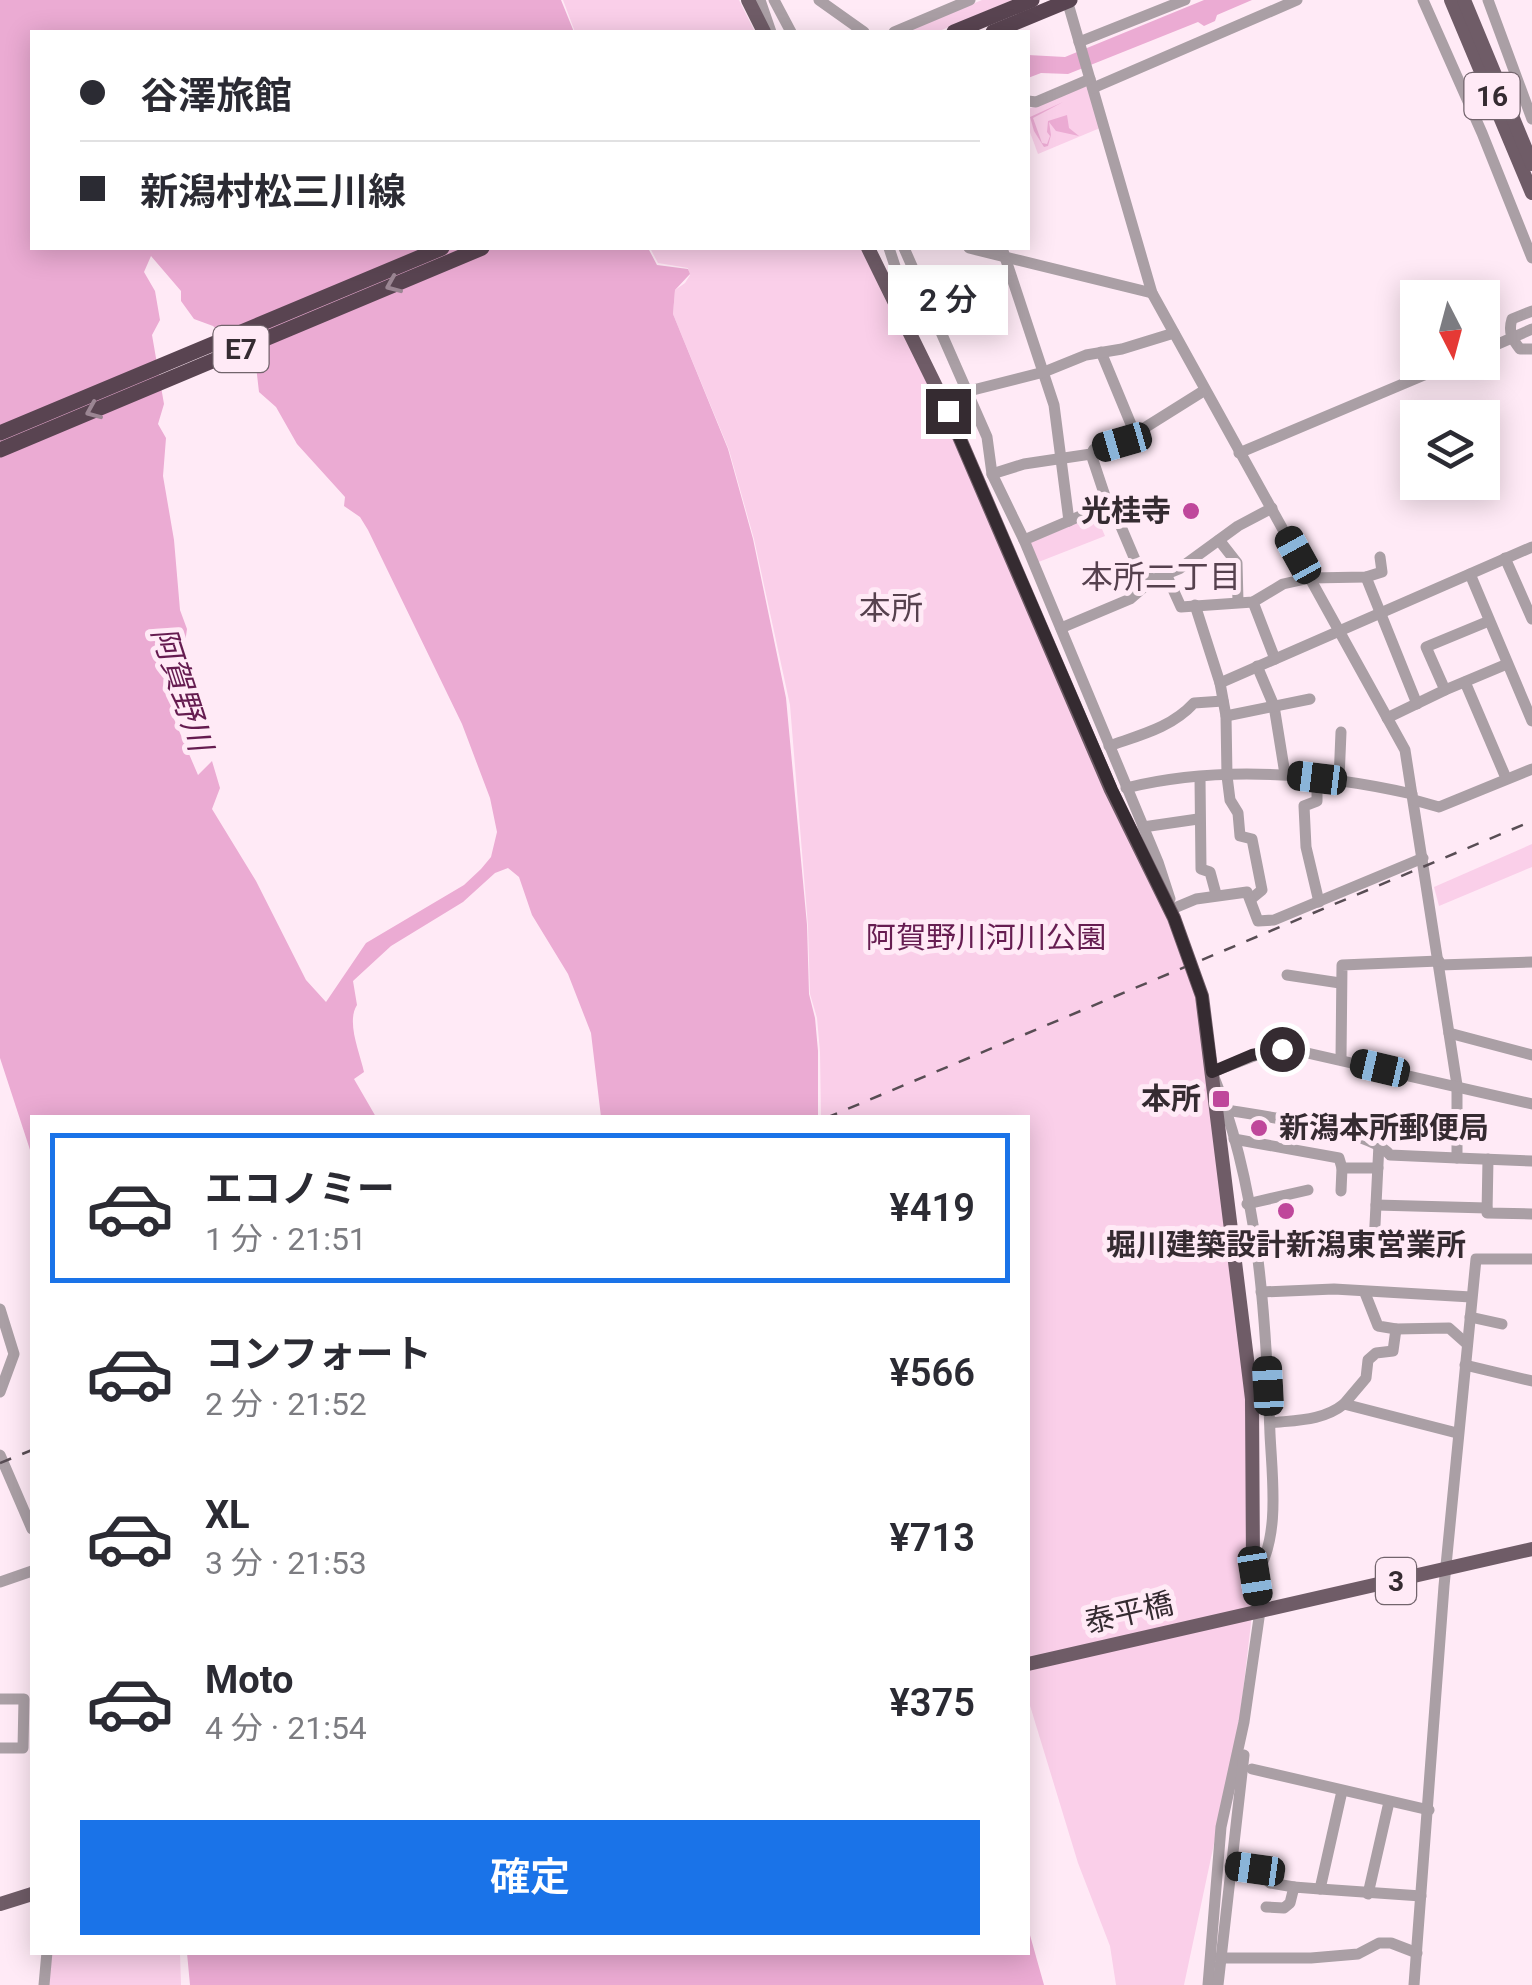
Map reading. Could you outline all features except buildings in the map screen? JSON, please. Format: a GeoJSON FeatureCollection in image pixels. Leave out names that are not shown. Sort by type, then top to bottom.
{"type":"FeatureCollection","features":[{"type":"Feature","properties":{"kind":"highway"},"geometry":{"type":"LineString","coordinates":[[959,30],[1032,0]]}},
{"type":"Feature","properties":{"kind":"highway"},"geometry":{"type":"LineString","coordinates":[[998,30],[1068,0]]}},
{"type":"Feature","properties":{"kind":"highway","name":"E7"},"geometry":{"type":"LineString","coordinates":[[0,434],[437,250]]}},
{"type":"Feature","properties":{"kind":"highway","name":"E7"},"geometry":{"type":"LineString","coordinates":[[0,450],[477,250]]}},
{"type":"Feature","properties":{"kind":"main road"},"geometry":{"type":"LineString","coordinates":[[748,0],[766,30]]}},
{"type":"Feature","properties":{"kind":"main road","name":"16"},"geometry":{"type":"LineString","coordinates":[[1451,0],[1532,193]]}},
{"type":"Feature","properties":{"kind":"main road","name":"16"},"geometry":{"type":"LineString","coordinates":[[1464,0],[1532,164]]}},
{"type":"Feature","properties":{"kind":"main road"},"geometry":{"type":"LineString","coordinates":[[869,250],[948,411],[1112,790],[1173,913],[1202,996],[1252,1399],[1255,1576],[1260,1611]]}},
{"type":"Feature","properties":{"kind":"main road","name":"3"},"geometry":{"type":"LineString","coordinates":[[1260,1611],[1532,1550]]}},
{"type":"Feature","properties":{"kind":"main road","name":"泰平橋"},"geometry":{"type":"LineString","coordinates":[[1030,1664],[1260,1611]]}},
{"type":"Feature","properties":{"kind":"main road"},"geometry":{"type":"LineString","coordinates":[[0,1904],[30,1895]]}},
{"type":"Feature","properties":{"kind":"street"},"geometry":{"type":"LineString","coordinates":[[760,0],[767,30]]}},
{"type":"Feature","properties":{"kind":"street"},"geometry":{"type":"LineString","coordinates":[[774,0],[791,30]]}},
{"type":"Feature","properties":{"kind":"street"},"geometry":{"type":"LineString","coordinates":[[819,0],[861,30]]}},
{"type":"Feature","properties":{"kind":"street"},"geometry":{"type":"LineString","coordinates":[[899,30],[970,0]]}},
{"type":"Feature","properties":{"kind":"street"},"geometry":{"type":"LineString","coordinates":[[1068,0],[1152,293],[1405,750],[1456,1085],[1457,1158]]}},
{"type":"Feature","properties":{"kind":"street"},"geometry":{"type":"LineString","coordinates":[[1079,42],[1185,0]]}},
{"type":"Feature","properties":{"kind":"street"},"geometry":{"type":"LineString","coordinates":[[1030,101],[1092,84],[1297,0]]}},
{"type":"Feature","properties":{"kind":"street"},"geometry":{"type":"LineString","coordinates":[[1423,0],[1532,258]]}},
{"type":"Feature","properties":{"kind":"street"},"geometry":{"type":"LineString","coordinates":[[1488,0],[1532,119]]}},
{"type":"Feature","properties":{"kind":"street"},"geometry":{"type":"LineString","coordinates":[[890,250],[910,312],[905,323]]}},
{"type":"Feature","properties":{"kind":"street"},"geometry":{"type":"LineString","coordinates":[[905,250],[988,437],[992,474],[1024,540],[1165,880],[1173,913],[1216,894],[1247,892],[1258,921],[1274,920],[1422,858]]}},
{"type":"Feature","properties":{"kind":"street"},"geometry":{"type":"LineString","coordinates":[[1004,252],[1152,293]]}},
{"type":"Feature","properties":{"kind":"street"},"geometry":{"type":"LineString","coordinates":[[1004,252],[1054,405],[1069,521]]}},
{"type":"Feature","properties":{"kind":"street"},"geometry":{"type":"LineString","coordinates":[[1532,312],[1512,319],[1512,339],[1520,349],[1532,348]]}},
{"type":"Feature","properties":{"kind":"street"},"geometry":{"type":"LineString","coordinates":[[1500,344],[1532,330]]}},
{"type":"Feature","properties":{"kind":"street"},"geometry":{"type":"LineString","coordinates":[[969,391],[1174,333]]}},
{"type":"Feature","properties":{"kind":"street"},"geometry":{"type":"LineString","coordinates":[[1101,352],[1134,434]]}},
{"type":"Feature","properties":{"kind":"street"},"geometry":{"type":"LineString","coordinates":[[1239,453],[1412,380]]}},
{"type":"Feature","properties":{"kind":"street"},"geometry":{"type":"LineString","coordinates":[[992,474],[1024,464],[1091,454],[1122,442],[1205,390]]}},
{"type":"Feature","properties":{"kind":"street"},"geometry":{"type":"LineString","coordinates":[[1091,454],[1108,505]]}},
{"type":"Feature","properties":{"kind":"street"},"geometry":{"type":"LineString","coordinates":[[1024,540],[1111,503],[1136,562],[1152,580]]}},
{"type":"Feature","properties":{"kind":"street"},"geometry":{"type":"LineString","coordinates":[[1061,628],[1130,599],[1152,580],[1197,558],[1272,508]]}},
{"type":"Feature","properties":{"kind":"street"},"geometry":{"type":"LineString","coordinates":[[1219,540],[1237,563],[1238,602]]}},
{"type":"Feature","properties":{"kind":"street"},"geometry":{"type":"LineString","coordinates":[[1220,683],[1532,547]]}},
{"type":"Feature","properties":{"kind":"street"},"geometry":{"type":"LineString","coordinates":[[1166,574],[1180,607],[1253,602],[1274,587],[1310,578],[1366,577],[1382,572],[1380,557]]}},
{"type":"Feature","properties":{"kind":"street"},"geometry":{"type":"LineString","coordinates":[[1506,558],[1532,619]]}},
{"type":"Feature","properties":{"kind":"street"},"geometry":{"type":"LineString","coordinates":[[1470,574],[1532,721]]}},
{"type":"Feature","properties":{"kind":"street"},"geometry":{"type":"LineString","coordinates":[[1366,577],[1417,704]]}},
{"type":"Feature","properties":{"kind":"street"},"geometry":{"type":"LineString","coordinates":[[1253,602],[1275,659]]}},
{"type":"Feature","properties":{"kind":"street"},"geometry":{"type":"LineString","coordinates":[[1194,605],[1224,700],[1230,800],[1238,813],[1240,836],[1252,839],[1256,857],[1262,890],[1251,899]]}},
{"type":"Feature","properties":{"kind":"street"},"geometry":{"type":"LineString","coordinates":[[1445,690],[1426,647],[1489,621]]}},
{"type":"Feature","properties":{"kind":"street"},"geometry":{"type":"LineString","coordinates":[[1387,718],[1507,664]]}},
{"type":"Feature","properties":{"kind":"street"},"geometry":{"type":"LineString","coordinates":[[1257,666],[1274,706],[1286,774]]}},
{"type":"Feature","properties":{"kind":"street"},"geometry":{"type":"LineString","coordinates":[[1465,682],[1506,778]]}},
{"type":"Feature","properties":{"kind":"street"},"geometry":{"type":"LineString","coordinates":[[1226,716],[1310,699]]}},
{"type":"Feature","properties":{"kind":"street"},"geometry":{"type":"LineString","coordinates":[[1109,746],[1163,727],[1180,718],[1194,703],[1224,700]]}},
{"type":"Feature","properties":{"kind":"street"},"geometry":{"type":"LineString","coordinates":[[1339,780],[1340,732]]}},
{"type":"Feature","properties":{"kind":"street"},"geometry":{"type":"LineString","coordinates":[[1126,788],[1200,778],[1286,774],[1339,780],[1439,807],[1532,768]]}},
{"type":"Feature","properties":{"kind":"street"},"geometry":{"type":"LineString","coordinates":[[1200,778],[1201,869],[1210,872],[1216,894]]}},
{"type":"Feature","properties":{"kind":"street"},"geometry":{"type":"LineString","coordinates":[[1317,778],[1318,802],[1304,806],[1306,847],[1319,902]]}},
{"type":"Feature","properties":{"kind":"street"},"geometry":{"type":"LineString","coordinates":[[1143,827],[1198,819]]}},
{"type":"Feature","properties":{"kind":"street"},"geometry":{"type":"LineString","coordinates":[[1341,1059],[1342,965],[1532,962]]}},
{"type":"Feature","properties":{"kind":"street"},"geometry":{"type":"LineString","coordinates":[[1288,975],[1340,983]]}},
{"type":"Feature","properties":{"kind":"street"},"geometry":{"type":"LineString","coordinates":[[1449,1033],[1532,1056]]}},
{"type":"Feature","properties":{"kind":"street"},"geometry":{"type":"LineString","coordinates":[[1255,1576],[1270,1537],[1270,1423],[1261,1292],[1234,1139],[1212,1072],[1252,1055],[1282,1049],[1532,1104]]}},
{"type":"Feature","properties":{"kind":"street"},"geometry":{"type":"LineString","coordinates":[[1227,1110],[1315,1126],[1379,1144],[1390,1155],[1532,1160]]}},
{"type":"Feature","properties":{"kind":"street"},"geometry":{"type":"LineString","coordinates":[[1234,1139],[1339,1158],[1341,1191]]}},
{"type":"Feature","properties":{"kind":"street"},"geometry":{"type":"LineString","coordinates":[[1374,1244],[1379,1144]]}},
{"type":"Feature","properties":{"kind":"street"},"geometry":{"type":"LineString","coordinates":[[1488,1159],[1488,1213],[1532,1214]]}},
{"type":"Feature","properties":{"kind":"street"},"geometry":{"type":"LineString","coordinates":[[1342,1168],[1378,1168]]}},
{"type":"Feature","properties":{"kind":"street"},"geometry":{"type":"LineString","coordinates":[[1247,1204],[1308,1190]]}},
{"type":"Feature","properties":{"kind":"street"},"geometry":{"type":"LineString","coordinates":[[1376,1205],[1488,1208]]}},
{"type":"Feature","properties":{"kind":"street"},"geometry":{"type":"LineString","coordinates":[[1414,1985],[1457,1433],[1476,1258],[1532,1259]]}},
{"type":"Feature","properties":{"kind":"street"},"geometry":{"type":"LineString","coordinates":[[1261,1292],[1334,1289],[1471,1297]]}},
{"type":"Feature","properties":{"kind":"street"},"geometry":{"type":"LineString","coordinates":[[1365,1293],[1378,1326],[1449,1328],[1467,1344]]}},
{"type":"Feature","properties":{"kind":"street"},"geometry":{"type":"LineString","coordinates":[[0,1310],[14,1354],[0,1392]]}},
{"type":"Feature","properties":{"kind":"street"},"geometry":{"type":"LineString","coordinates":[[1470,1317],[1502,1324]]}},
{"type":"Feature","properties":{"kind":"street"},"geometry":{"type":"LineString","coordinates":[[1270,1423],[1332,1414],[1366,1378],[1368,1360],[1376,1353],[1393,1351],[1396,1329]]}},
{"type":"Feature","properties":{"kind":"street"},"geometry":{"type":"LineString","coordinates":[[1465,1365],[1532,1381]]}},
{"type":"Feature","properties":{"kind":"street"},"geometry":{"type":"LineString","coordinates":[[1344,1404],[1457,1433]]}},
{"type":"Feature","properties":{"kind":"street"},"geometry":{"type":"LineString","coordinates":[[0,1456],[30,1524]]}},
{"type":"Feature","properties":{"kind":"street"},"geometry":{"type":"LineString","coordinates":[[0,1582],[30,1572]]}},
{"type":"Feature","properties":{"kind":"street"},"geometry":{"type":"LineString","coordinates":[[1208,1985],[1221,1827],[1242,1732],[1260,1611]]}},
{"type":"Feature","properties":{"kind":"street"},"geometry":{"type":"LineString","coordinates":[[0,1699],[24,1699],[23,1748],[0,1748]]}},
{"type":"Feature","properties":{"kind":"street"},"geometry":{"type":"LineString","coordinates":[[1218,1985],[1245,1742],[1242,1732]]}},
{"type":"Feature","properties":{"kind":"street"},"geometry":{"type":"LineString","coordinates":[[1252,1769],[1429,1810]]}},
{"type":"Feature","properties":{"kind":"street"},"geometry":{"type":"LineString","coordinates":[[1320,1890],[1342,1791]]}},
{"type":"Feature","properties":{"kind":"street"},"geometry":{"type":"LineString","coordinates":[[1368,1894],[1390,1802]]}},
{"type":"Feature","properties":{"kind":"street"},"geometry":{"type":"LineString","coordinates":[[1230,1866],[1255,1869],[1270,1882],[1294,1887],[1422,1896]]}},
{"type":"Feature","properties":{"kind":"street"},"geometry":{"type":"LineString","coordinates":[[1266,1906],[1284,1908],[1290,1903],[1294,1887]]}},
{"type":"Feature","properties":{"kind":"street"},"geometry":{"type":"LineString","coordinates":[[1220,1958],[1358,1954],[1391,1943],[1416,1953]]}},
{"type":"Feature","properties":{"kind":"street"},"geometry":{"type":"LineString","coordinates":[[44,1985],[47,1955]]}},
{"type":"Feature","properties":{"kind":"green space"},"geometry":{"type":"Polygon","coordinates":[[[563,0],[739,0],[754,30],[574,30],[563,0]]]}},
{"type":"Feature","properties":{"kind":"green space"},"geometry":{"type":"Polygon","coordinates":[[[982,0],[1012,0],[942,30],[909,30],[982,0]]]}},
{"type":"Feature","properties":{"kind":"green space"},"geometry":{"type":"Polygon","coordinates":[[[1087,86],[1100,128],[1038,154],[1030,132],[1030,108],[1087,86]]]}},
{"type":"Feature","properties":{"kind":"green space","name":"阿賀野川河川公園"},"geometry":{"type":"Polygon","coordinates":[[[651,250],[866,250],[957,440],[1165,905],[1198,996],[1248,1403],[1251,1623],[1239,1726],[1184,1985],[1116,1985],[1110,1946],[1078,1863],[1030,1706],[1030,1115],[821,1115],[820,1052],[810,994],[790,705],[754,539],[729,450],[673,314],[675,290],[690,275],[688,268],[658,263],[651,250]]]}},
{"type":"Feature","properties":{"kind":"green space"},"geometry":{"type":"Polygon","coordinates":[[[1096,515],[1105,536],[1036,563],[1027,544],[1096,515]]]}},
{"type":"Feature","properties":{"kind":"green space"},"geometry":{"type":"Polygon","coordinates":[[[1532,844],[1532,867],[1439,906],[1434,887],[1532,844]]]}},
{"type":"Feature","properties":{"kind":"green space"},"geometry":{"type":"Polygon","coordinates":[[[51,1955],[180,1955],[181,1985],[48,1985],[51,1955]]]}},
{"type":"Feature","properties":{"kind":"shaded area"},"geometry":{"type":"Polygon","coordinates":[[[0,0],[561,0],[573,30],[30,30],[30,250],[649,250],[657,265],[688,269],[690,274],[675,290],[673,314],[728,449],[753,539],[786,698],[807,925],[809,994],[818,1051],[818,1115],[601,1115],[591,1033],[568,974],[532,915],[519,877],[508,868],[495,873],[463,902],[391,946],[353,981],[357,1005],[353,1029],[364,1072],[354,1079],[375,1115],[30,1115],[30,1150],[0,1058],[0,0]],[[151,256],[144,272],[155,291],[160,320],[152,335],[164,404],[158,424],[166,438],[163,476],[180,610],[187,629],[174,719],[198,775],[212,761],[220,788],[212,809],[256,881],[306,980],[326,1002],[366,943],[464,885],[491,857],[497,832],[490,798],[462,724],[360,517],[344,506],[345,497],[297,444],[276,407],[259,392],[256,366],[213,326],[194,319],[181,301],[181,291],[151,256]]]}},
{"type":"Feature","properties":{"kind":"shaded area"},"geometry":{"type":"Polygon","coordinates":[[[1204,0],[1252,0],[1217,15],[1215,21],[1204,26],[1198,22],[1068,74],[1041,73],[1030,77],[1030,55],[1065,57],[1204,0]]]}},
{"type":"Feature","properties":{"kind":"shaded area"},"geometry":{"type":"Polygon","coordinates":[[[1063,102],[1033,118],[1042,143],[1047,144],[1050,136],[1048,121],[1067,115],[1069,128],[1079,136],[1056,131],[1049,122],[1051,135],[1048,146],[1044,147],[1034,131],[1030,117],[1063,102]]]}},
{"type":"Feature","properties":{"kind":"shaded area"},"geometry":{"type":"Polygon","coordinates":[[[1030,1935],[1044,1985],[190,1985],[187,1955],[1030,1955],[1030,1935]]]}},
{"type":"Feature","properties":{"kind":"railway"},"geometry":{"type":"LineString","coordinates":[[833,1115],[1532,821]]}},
{"type":"Feature","properties":{"kind":"railway"},"geometry":{"type":"LineString","coordinates":[[0,1463],[30,1451]]}},
{"type":"Feature","properties":{"kind":"place","name":"光桂寺"},"geometry":{"type":"Point","coordinates":[1191,511]}},
{"type":"Feature","properties":{"kind":"place","name":"本所"},"geometry":{"type":"Point","coordinates":[1221,1099]}},
{"type":"Feature","properties":{"kind":"place","name":"新潟本所郵便局"},"geometry":{"type":"Point","coordinates":[1259,1128]}},
{"type":"Feature","properties":{"kind":"place","name":"堀川建築設計新潟東営業所"},"geometry":{"type":"Point","coordinates":[1286,1211]}},
{"type":"Feature","properties":{"kind":"district","name":"本所二丁目"},"geometry":{"type":"Point","coordinates":[1161,577]}},
{"type":"Feature","properties":{"kind":"district","name":"本所"},"geometry":{"type":"Point","coordinates":[891,608]}},
{"type":"Feature","properties":{"kind":"route"},"geometry":{"type":"LineString","coordinates":[[948,411],[1112,790],[1174,918],[1202,996],[1212,1072],[1267,1050],[1282,1049]]}},
{"type":"Feature","properties":{"kind":"water label","name":"阿賀野川"},"geometry":{"type":"Point","coordinates":[182,689]}}]}
